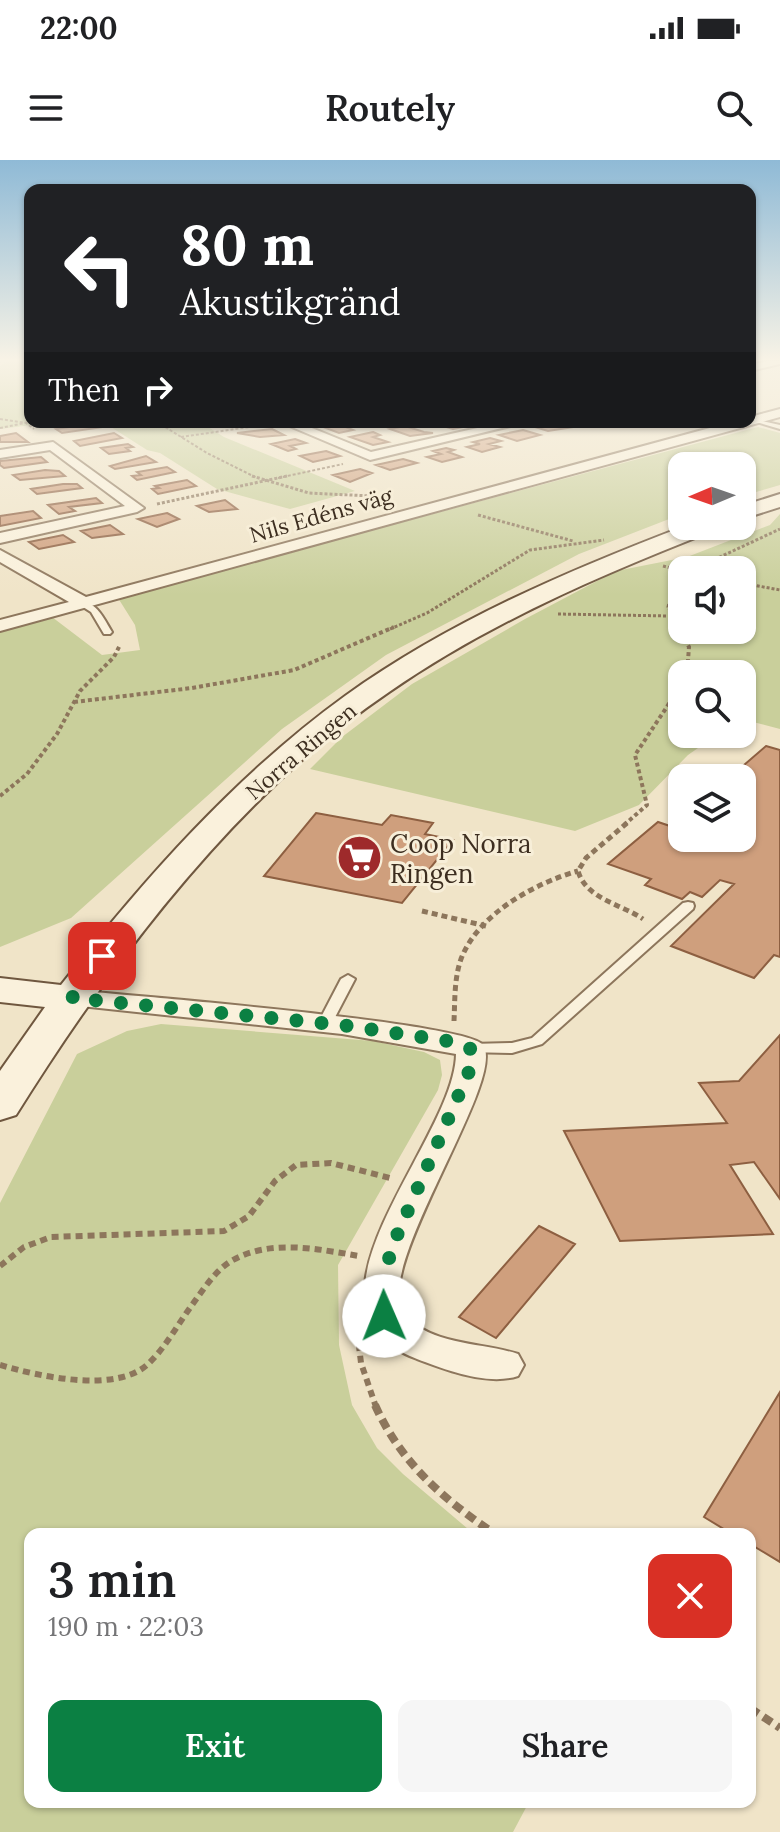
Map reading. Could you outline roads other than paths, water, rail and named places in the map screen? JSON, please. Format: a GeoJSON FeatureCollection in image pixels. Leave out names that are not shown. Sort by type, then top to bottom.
{"type":"FeatureCollection","features":[{"type":"Feature","properties":{"kind":"main road"},"geometry":{"type":"LineString","coordinates":[[756,508],[780,500]]}},
{"type":"Feature","properties":{"kind":"main road","name":"Norra Ringen"},"geometry":{"type":"LineString","coordinates":[[0,1105],[37,1044],[102,956],[176,870],[268,772],[376,688],[504,612],[669,540]]}},
{"type":"Feature","properties":{"kind":"main road"},"geometry":{"type":"LineString","coordinates":[[0,990],[72,998]]}},
{"type":"Feature","properties":{"kind":"street"},"geometry":{"type":"LineString","coordinates":[[328,439],[370,456],[445,439]]}},
{"type":"Feature","properties":{"kind":"street","name":"Nils Edéns väg"},"geometry":{"type":"LineString","coordinates":[[0,626],[680,439]]}},
{"type":"Feature","properties":{"kind":"street"},"geometry":{"type":"LineString","coordinates":[[0,454],[53,446],[137,508],[0,538]]}},
{"type":"Feature","properties":{"kind":"street"},"geometry":{"type":"LineString","coordinates":[[0,555],[83,603]]}},
{"type":"Feature","properties":{"kind":"street"},"geometry":{"type":"LineString","coordinates":[[72,998],[325,1023],[434,1038],[471,1049],[471,1067],[395,1240],[382,1280],[382,1302],[384,1316],[420,1344],[457,1358],[505,1365]]}},
{"type":"Feature","properties":{"kind":"lane"},"geometry":{"type":"LineString","coordinates":[[83,603],[94,610],[107,632]]}},
{"type":"Feature","properties":{"kind":"lane"},"geometry":{"type":"LineString","coordinates":[[471,1049],[512,1048],[537,1041],[688,906]]}},
{"type":"Feature","properties":{"kind":"lane"},"geometry":{"type":"LineString","coordinates":[[325,1023],[348,979]]}},
{"type":"Feature","properties":{"kind":"place","name":"Coop Norra Ringen"},"geometry":{"type":"Point","coordinates":[359,858]}}]}
